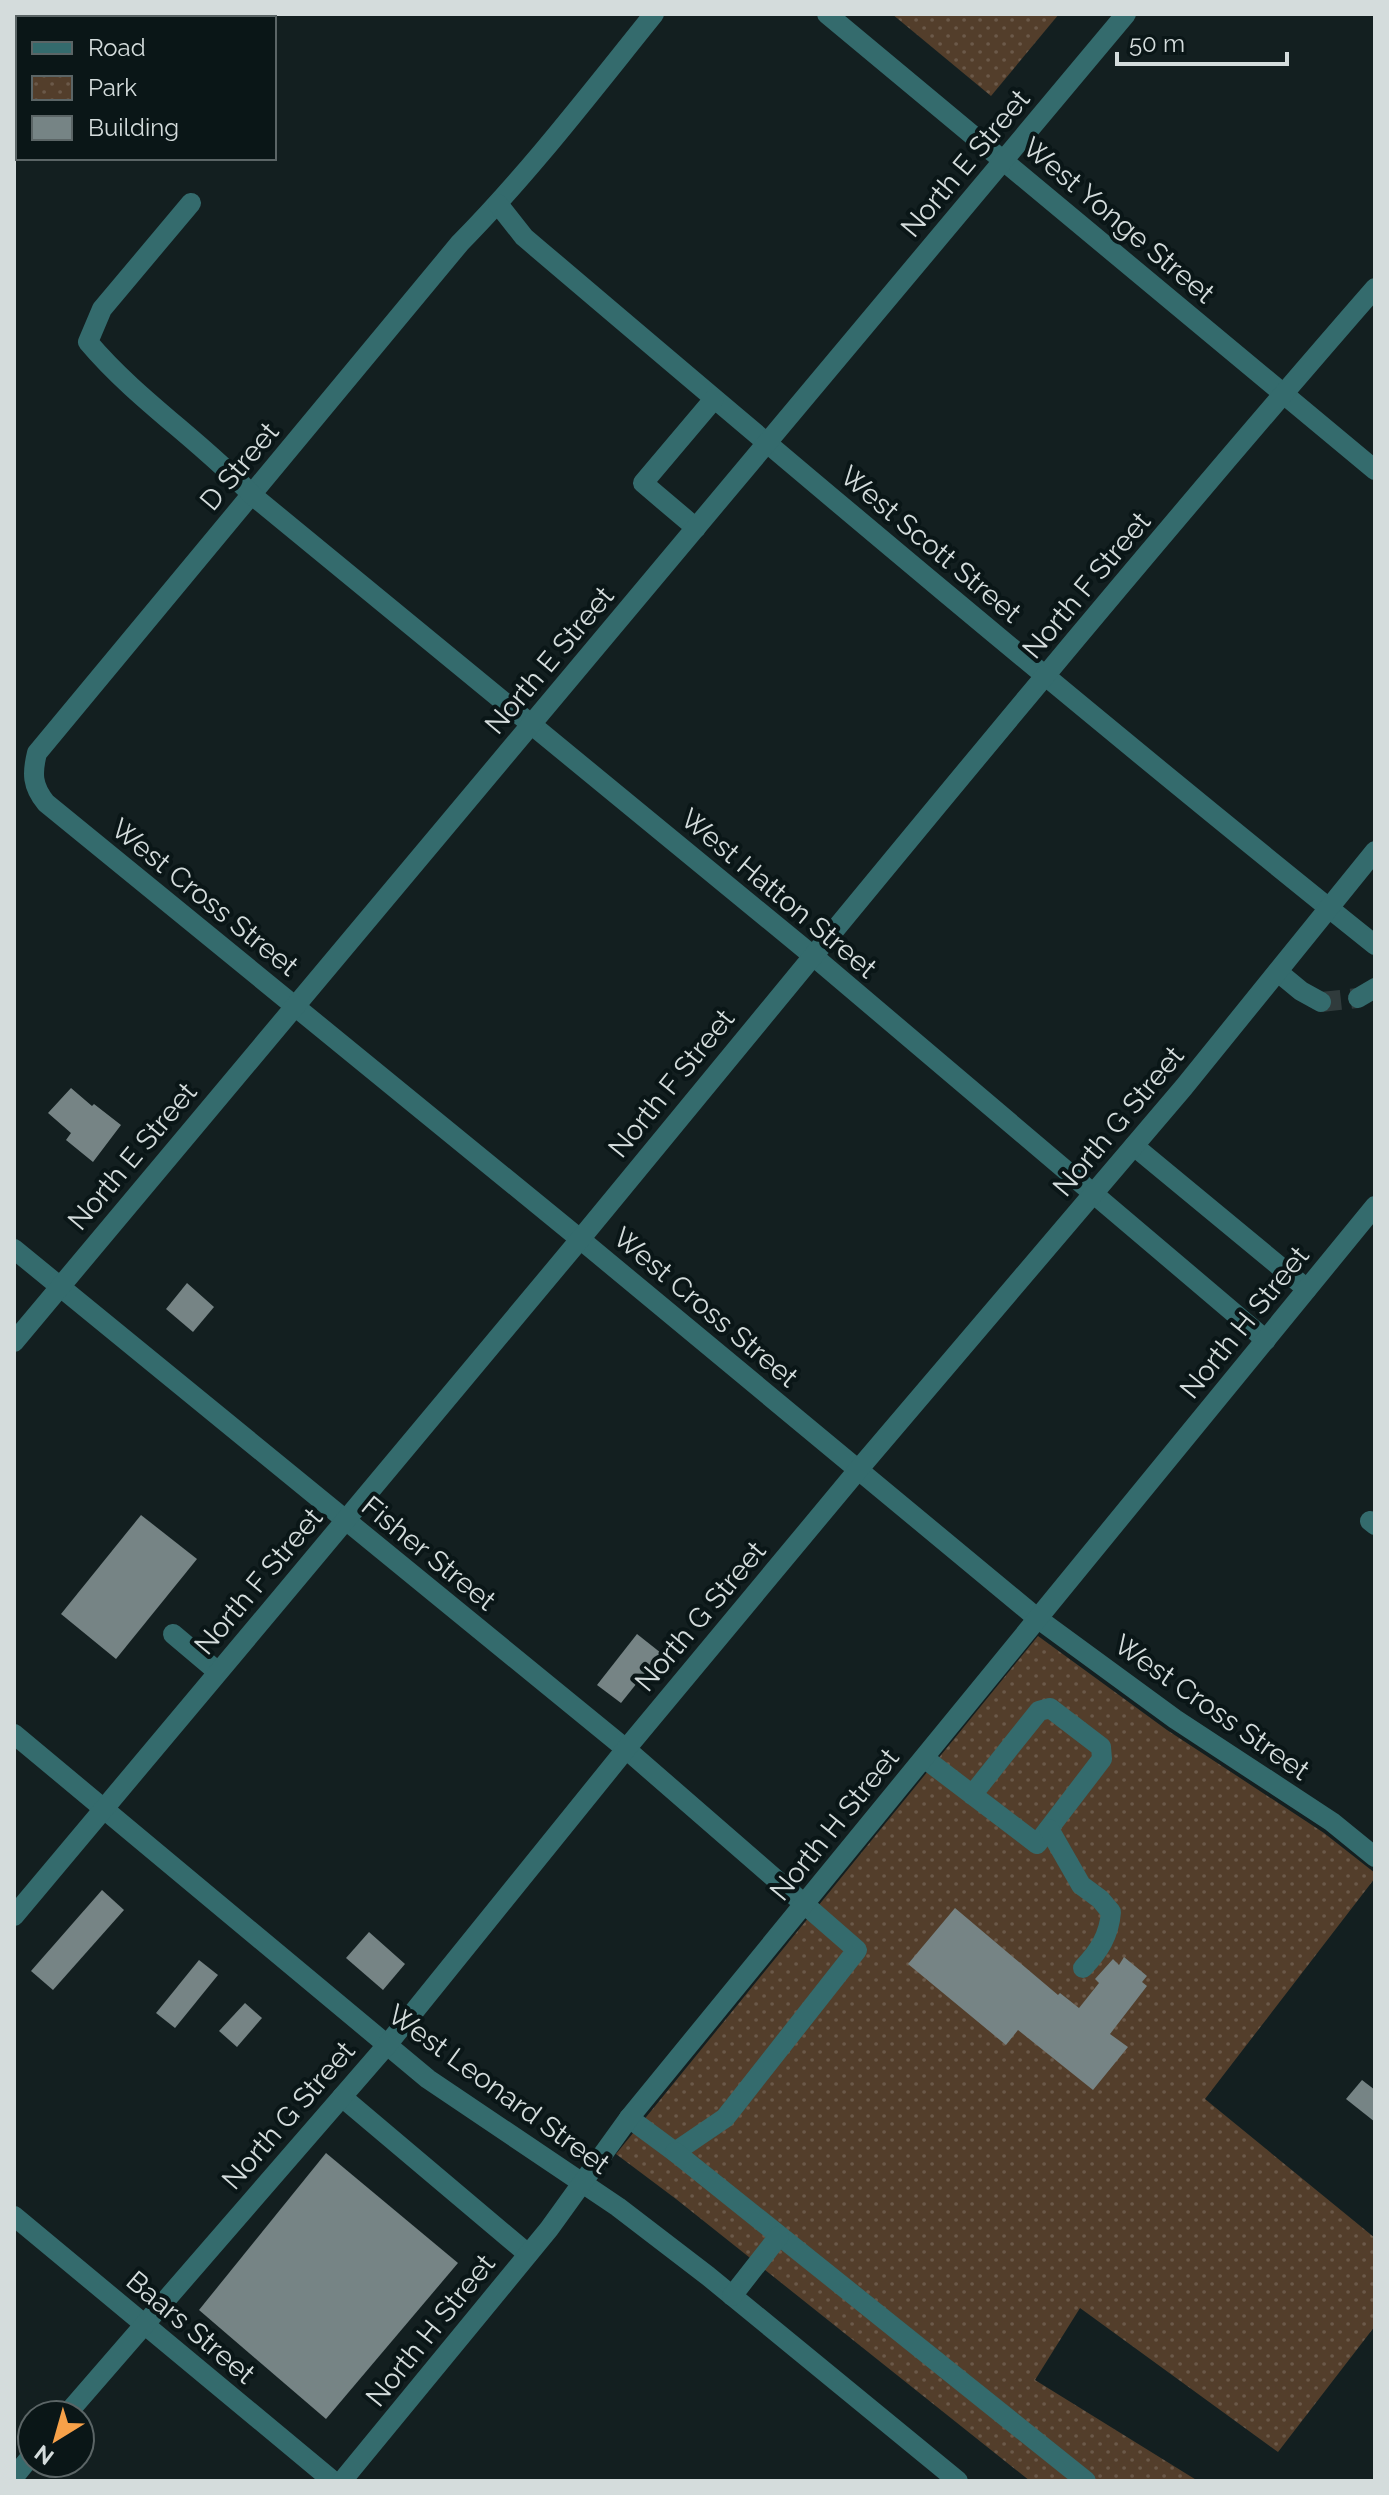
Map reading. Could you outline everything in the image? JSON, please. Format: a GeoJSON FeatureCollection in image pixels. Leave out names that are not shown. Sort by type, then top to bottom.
{"type":"FeatureCollection","features":[{"type":"Feature","properties":{"kind":"street","name":"D Street"},"geometry":{"type":"LineString","coordinates":[[33,770],[37,753],[654,14]]}},
{"type":"Feature","properties":{"kind":"street","name":"West Yonge Street"},"geometry":{"type":"LineString","coordinates":[[827,14],[1375,470]]}},
{"type":"Feature","properties":{"kind":"street","name":"North E Street"},"geometry":{"type":"LineString","coordinates":[[14,1342],[1126,14]]}},
{"type":"Feature","properties":{"kind":"street","name":"West Hatton Street"},"geometry":{"type":"LineString","coordinates":[[191,203],[102,309],[88,342],[108,366],[222,462],[252,495],[812,955],[1266,1340]]}},
{"type":"Feature","properties":{"kind":"street","name":"West Scott Street"},"geometry":{"type":"LineString","coordinates":[[498,204],[524,237],[714,399],[1375,945]]}},
{"type":"Feature","properties":{"kind":"street","name":"North F Street"},"geometry":{"type":"LineString","coordinates":[[14,1916],[580,1239],[812,955],[1375,288]]}},
{"type":"Feature","properties":{"kind":"street"},"geometry":{"type":"LineString","coordinates":[[696,528],[643,483],[714,399]]}},
{"type":"Feature","properties":{"kind":"street","name":"West Cross Street"},"geometry":{"type":"LineString","coordinates":[[33,770],[34,784],[46,803],[580,1239],[1037,1618],[1175,1719],[1332,1822],[1375,1857]]}},
{"type":"Feature","properties":{"kind":"street","name":"North G Street"},"geometry":{"type":"LineString","coordinates":[[79,2399],[387,2045],[626,1749],[1134,1146],[1375,851]]}},
{"type":"Feature","properties":{"kind":"street"},"geometry":{"type":"LineString","coordinates":[[1278,972],[1321,1002]]}},
{"type":"Feature","properties":{"kind":"street"},"geometry":{"type":"LineString","coordinates":[[1134,1146],[1307,1289]]}},
{"type":"Feature","properties":{"kind":"street","name":"North H Street"},"geometry":{"type":"LineString","coordinates":[[342,2481],[528,2254],[629,2118],[1375,1206]]}},
{"type":"Feature","properties":{"kind":"street","name":"Fisher Street"},"geometry":{"type":"LineString","coordinates":[[14,1249],[626,1749],[857,1950],[725,2118],[675,2152]]}},
{"type":"Feature","properties":{"kind":"street"},"geometry":{"type":"LineString","coordinates":[[173,1634],[218,1672]]}},
{"type":"Feature","properties":{"kind":"street"},"geometry":{"type":"LineString","coordinates":[[924,1758],[972,1795],[1037,1844],[1102,1759],[1101,1747],[1050,1708],[1039,1711],[972,1795]]}},
{"type":"Feature","properties":{"kind":"street","name":"West Leonard Street"},"geometry":{"type":"LineString","coordinates":[[14,1734],[387,2045],[464,2105],[618,2207],[958,2481]]}},
{"type":"Feature","properties":{"kind":"street"},"geometry":{"type":"LineString","coordinates":[[1049,1829],[1081,1885],[1111,1912],[1110,1927],[1101,1949],[1083,1968]]}},
{"type":"Feature","properties":{"kind":"street"},"geometry":{"type":"LineString","coordinates":[[342,2097],[528,2254]]}},
{"type":"Feature","properties":{"kind":"street"},"geometry":{"type":"LineString","coordinates":[[629,2118],[1086,2481]]}},
{"type":"Feature","properties":{"kind":"street","name":"Baars Street"},"geometry":{"type":"LineString","coordinates":[[14,2216],[333,2481]]}},
{"type":"Feature","properties":{"kind":"street"},"geometry":{"type":"LineString","coordinates":[[732,2296],[779,2236]]}},
{"type":"Feature","properties":{"kind":"green space"},"geometry":{"type":"Polygon","coordinates":[[[892,14],[1059,14],[991,96],[892,14]]]}},
{"type":"Feature","properties":{"kind":"green space"},"geometry":{"type":"Polygon","coordinates":[[[1038,1636],[1167,1730],[1324,1833],[1375,1873],[1375,1878],[1205,2099],[1375,2238],[1375,2326],[1278,2452],[1080,2308],[1035,2380],[1198,2481],[1030,2481],[616,2154],[1038,1636]]]}},
{"type":"Feature","properties":{"kind":"building"},"geometry":{"type":"Polygon","coordinates":[[[71,1088],[121,1125],[93,1162],[66,1140],[71,1133],[48,1113],[71,1088]]]}},
{"type":"Feature","properties":{"kind":"building"},"geometry":{"type":"Polygon","coordinates":[[[187,1283],[214,1307],[193,1332],[166,1309],[187,1283]]]}},
{"type":"Feature","properties":{"kind":"building"},"geometry":{"type":"Polygon","coordinates":[[[141,1515],[197,1559],[116,1659],[61,1614],[141,1515]]]}},
{"type":"Feature","properties":{"kind":"building"},"geometry":{"type":"Polygon","coordinates":[[[637,1634],[661,1653],[621,1703],[597,1685],[637,1634]]]}},
{"type":"Feature","properties":{"kind":"building"},"geometry":{"type":"Polygon","coordinates":[[[102,1890],[124,1910],[53,1990],[31,1971],[102,1890]]]}},
{"type":"Feature","properties":{"kind":"building"},"geometry":{"type":"Polygon","coordinates":[[[955,1908],[1058,1995],[1060,1993],[1079,2008],[1099,1983],[1095,1979],[1113,1959],[1119,1965],[1124,1957],[1147,1976],[1142,1982],[1147,1986],[1110,2034],[1128,2047],[1093,2090],[1018,2030],[1006,2045],[908,1964],[955,1908]]]}},
{"type":"Feature","properties":{"kind":"building"},"geometry":{"type":"Polygon","coordinates":[[[369,1932],[405,1964],[383,1990],[346,1958],[369,1932]]]}},
{"type":"Feature","properties":{"kind":"building"},"geometry":{"type":"Polygon","coordinates":[[[199,1960],[218,1975],[175,2028],[156,2013],[199,1960]]]}},
{"type":"Feature","properties":{"kind":"building"},"geometry":{"type":"Polygon","coordinates":[[[245,2003],[262,2018],[237,2047],[219,2031],[245,2003]]]}},
{"type":"Feature","properties":{"kind":"building"},"geometry":{"type":"Polygon","coordinates":[[[1362,2080],[1375,2090],[1375,2122],[1346,2099],[1362,2080]]]}},
{"type":"Feature","properties":{"kind":"building"},"geometry":{"type":"Polygon","coordinates":[[[326,2153],[458,2263],[326,2419],[199,2310],[326,2153]]]}},
{"type":"Feature","properties":{"kind":"tunnel"},"geometry":{"type":"LineString","coordinates":[[1321,1002],[1358,998]]}}]}
